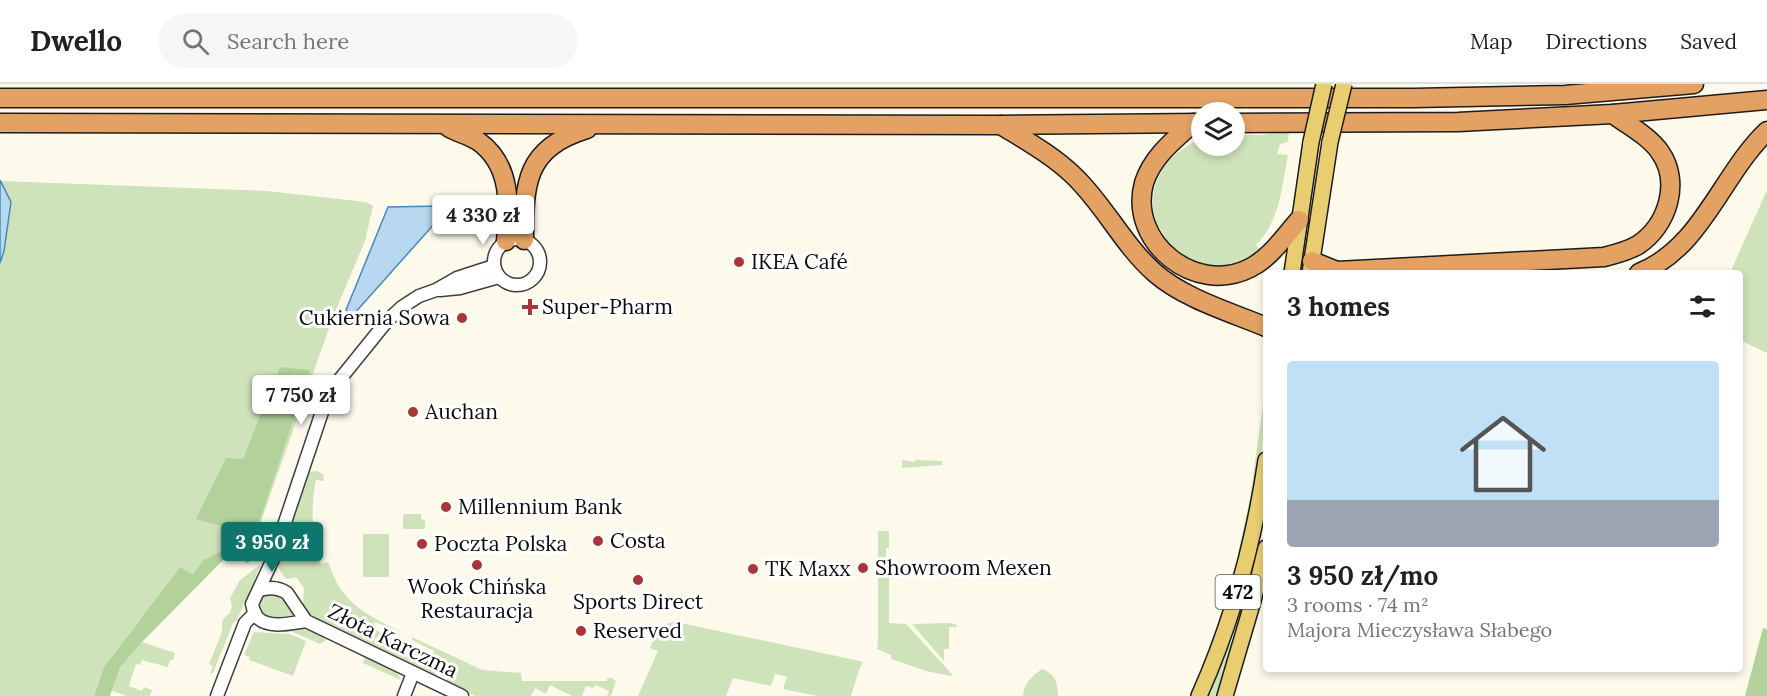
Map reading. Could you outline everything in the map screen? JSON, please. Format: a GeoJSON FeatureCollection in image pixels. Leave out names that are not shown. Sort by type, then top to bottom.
{"type":"FeatureCollection","features":[{"type":"Feature","properties":{"kind":"highway"},"geometry":{"type":"LineString","coordinates":[[0,98],[1414,98],[1565,95],[1694,84]]}},
{"type":"Feature","properties":{"kind":"highway"},"geometry":{"type":"LineString","coordinates":[[1245,123],[1458,122],[1613,114],[1767,100]]}},
{"type":"Feature","properties":{"kind":"highway"},"geometry":{"type":"LineString","coordinates":[[1356,270],[1604,257],[1622,253],[1638,245],[1659,226],[1665,214],[1670,197],[1669,172],[1660,152],[1613,114]]}},
{"type":"Feature","properties":{"kind":"highway"},"geometry":{"type":"LineString","coordinates":[[0,123],[1001,125],[1191,123]]}},
{"type":"Feature","properties":{"kind":"highway"},"geometry":{"type":"LineString","coordinates":[[515,241],[531,174],[539,157],[554,143],[568,135],[588,129],[595,123]]}},
{"type":"Feature","properties":{"kind":"highway"},"geometry":{"type":"LineString","coordinates":[[445,124],[450,129],[469,135],[478,141],[488,150],[502,170],[515,241]]}},
{"type":"Feature","properties":{"kind":"highway"},"geometry":{"type":"LineString","coordinates":[[1001,125],[1060,163],[1073,175],[1141,260],[1156,274],[1186,294],[1263,326]]}},
{"type":"Feature","properties":{"kind":"highway"},"geometry":{"type":"LineString","coordinates":[[1191,128],[1159,154],[1144,181],[1142,197],[1145,222],[1152,238],[1165,255],[1176,264],[1197,273],[1222,276],[1237,273],[1262,260],[1299,220]]}},
{"type":"Feature","properties":{"kind":"highway"},"geometry":{"type":"LineString","coordinates":[[1645,270],[1660,263],[1686,240],[1737,166],[1767,131]]}},
{"type":"Feature","properties":{"kind":"highway"},"geometry":{"type":"LineString","coordinates":[[1311,267],[1330,270]]}},
{"type":"Feature","properties":{"kind":"main road"},"geometry":{"type":"LineString","coordinates":[[1292,270],[1311,142],[1324,84]]}},
{"type":"Feature","properties":{"kind":"main road"},"geometry":{"type":"LineString","coordinates":[[1311,267],[1330,142],[1344,84]]}},
{"type":"Feature","properties":{"kind":"main road","name":"472"},"geometry":{"type":"LineString","coordinates":[[1199,696],[1227,629],[1243,577],[1256,522],[1263,478]]}},
{"type":"Feature","properties":{"kind":"main road","name":"472"},"geometry":{"type":"LineString","coordinates":[[1225,696],[1263,560]]}},
{"type":"Feature","properties":{"kind":"street"},"geometry":{"type":"LineString","coordinates":[[515,241],[536,248],[539,254],[538,272],[522,285],[505,282],[497,271],[496,252],[515,241]]}},
{"type":"Feature","properties":{"kind":"street"},"geometry":{"type":"LineString","coordinates":[[217,696],[245,623],[255,613],[252,604],[272,561],[328,396],[387,321],[402,307],[458,278],[497,271]]}},
{"type":"Feature","properties":{"kind":"street","name":"Złota Karczma"},"geometry":{"type":"LineString","coordinates":[[272,561],[283,590],[306,621],[462,696]]}},
{"type":"Feature","properties":{"kind":"street"},"geometry":{"type":"LineString","coordinates":[[259,590],[271,587],[283,590]]}},
{"type":"Feature","properties":{"kind":"street","name":"Złota Karczma"},"geometry":{"type":"LineString","coordinates":[[255,613],[259,620],[268,623],[284,625],[306,621]]}},
{"type":"Feature","properties":{"kind":"street"},"geometry":{"type":"LineString","coordinates":[[404,696],[413,673]]}},
{"type":"Feature","properties":{"kind":"green space"},"geometry":{"type":"Polygon","coordinates":[[[1289,131],[1288,142],[1280,144],[1277,154],[1288,155],[1279,203],[1264,236],[1256,245],[1262,252],[1237,266],[1202,268],[1167,248],[1166,240],[1155,218],[1153,205],[1157,180],[1170,160],[1191,144],[1191,156],[1245,156],[1245,135],[1289,131]]]}},
{"type":"Feature","properties":{"kind":"green space"},"geometry":{"type":"Polygon","coordinates":[[[0,181],[267,191],[366,202],[373,206],[365,241],[333,317],[260,524],[265,545],[255,538],[249,548],[257,554],[254,557],[229,547],[203,560],[193,574],[180,567],[104,667],[94,696],[0,696],[0,181]]]}},
{"type":"Feature","properties":{"kind":"green space"},"geometry":{"type":"Polygon","coordinates":[[[1767,190],[1767,353],[1743,341],[1743,270],[1731,270],[1767,190]]]}},
{"type":"Feature","properties":{"kind":"green space"},"geometry":{"type":"Polygon","coordinates":[[[280,367],[310,370],[255,535],[196,519],[226,458],[243,459],[280,367]]]}},
{"type":"Feature","properties":{"kind":"green space"},"geometry":{"type":"Polygon","coordinates":[[[1263,405],[1263,439],[1258,479],[1234,573],[1250,498],[1263,405]]]}},
{"type":"Feature","properties":{"kind":"green space"},"geometry":{"type":"Polygon","coordinates":[[[902,460],[942,461],[942,465],[902,468],[902,460]]]}},
{"type":"Feature","properties":{"kind":"green space"},"geometry":{"type":"Polygon","coordinates":[[[317,471],[323,474],[324,481],[316,480],[313,512],[314,533],[321,564],[328,562],[334,577],[348,599],[377,620],[403,633],[375,622],[372,628],[427,656],[438,678],[318,620],[303,604],[304,588],[296,577],[287,579],[280,571],[279,554],[307,472],[317,471]]]}},
{"type":"Feature","properties":{"kind":"green space"},"geometry":{"type":"Polygon","coordinates":[[[403,514],[421,514],[421,519],[425,520],[425,529],[403,529],[403,514]]]}},
{"type":"Feature","properties":{"kind":"green space"},"geometry":{"type":"Polygon","coordinates":[[[878,531],[889,531],[886,563],[889,564],[889,623],[906,624],[953,675],[926,671],[891,659],[891,655],[877,649],[878,531]]]}},
{"type":"Feature","properties":{"kind":"green space"},"geometry":{"type":"Polygon","coordinates":[[[363,534],[389,534],[389,577],[363,577],[363,534]]]}},
{"type":"Feature","properties":{"kind":"green space"},"geometry":{"type":"Polygon","coordinates":[[[229,547],[254,557],[248,563],[229,554],[120,667],[110,696],[94,696],[104,667],[180,567],[193,574],[203,560],[229,547]]]}},
{"type":"Feature","properties":{"kind":"green space"},"geometry":{"type":"Polygon","coordinates":[[[261,564],[237,620],[233,623],[213,673],[210,674],[213,666],[209,664],[222,632],[222,622],[232,607],[230,598],[240,580],[261,564]]]}},
{"type":"Feature","properties":{"kind":"green space"},"geometry":{"type":"Polygon","coordinates":[[[267,593],[280,593],[300,617],[278,620],[265,616],[260,605],[267,593]]]}},
{"type":"Feature","properties":{"kind":"green space"},"geometry":{"type":"Polygon","coordinates":[[[676,622],[863,662],[851,696],[817,696],[783,689],[787,677],[775,674],[771,686],[733,678],[726,696],[638,696],[658,651],[650,648],[657,634],[665,625],[676,622]]]}},
{"type":"Feature","properties":{"kind":"green space"},"geometry":{"type":"Polygon","coordinates":[[[912,624],[956,624],[957,627],[949,627],[949,649],[944,649],[944,661],[912,624]]]}},
{"type":"Feature","properties":{"kind":"green space"},"geometry":{"type":"Polygon","coordinates":[[[1763,628],[1767,629],[1767,696],[1745,696],[1763,628]]]}},
{"type":"Feature","properties":{"kind":"green space"},"geometry":{"type":"Polygon","coordinates":[[[303,629],[316,632],[326,640],[320,644],[288,630],[303,629]]]}},
{"type":"Feature","properties":{"kind":"green space"},"geometry":{"type":"Polygon","coordinates":[[[254,632],[290,634],[306,641],[293,676],[249,660],[250,657],[244,655],[254,632]]]}},
{"type":"Feature","properties":{"kind":"green space"},"geometry":{"type":"Polygon","coordinates":[[[412,637],[482,670],[521,673],[522,681],[607,681],[607,678],[612,678],[616,681],[611,696],[607,696],[609,691],[595,685],[593,688],[586,686],[582,696],[572,696],[550,685],[546,694],[535,688],[531,696],[475,696],[446,682],[447,679],[438,673],[431,660],[434,651],[412,640],[412,637]]]}},
{"type":"Feature","properties":{"kind":"green space"},"geometry":{"type":"Polygon","coordinates":[[[142,642],[175,653],[173,660],[170,660],[168,667],[142,660],[140,665],[136,664],[129,686],[142,691],[144,687],[152,690],[150,696],[127,696],[112,691],[119,667],[142,642]]]}},
{"type":"Feature","properties":{"kind":"green space"},"geometry":{"type":"Polygon","coordinates":[[[1229,642],[1233,643],[1218,696],[1209,696],[1229,642]]]}},
{"type":"Feature","properties":{"kind":"green space"},"geometry":{"type":"Polygon","coordinates":[[[365,656],[395,670],[401,680],[363,663],[365,656]]]}},
{"type":"Feature","properties":{"kind":"green space"},"geometry":{"type":"Polygon","coordinates":[[[1042,669],[1055,680],[1058,696],[1023,696],[1029,680],[1042,669]]]}},
{"type":"Feature","properties":{"kind":"water"},"geometry":{"type":"Polygon","coordinates":[[[0,180],[11,202],[4,251],[0,263],[0,180]]]}},
{"type":"Feature","properties":{"kind":"water"},"geometry":{"type":"Polygon","coordinates":[[[441,206],[444,208],[444,213],[353,315],[346,310],[388,207],[441,206]]]}},
{"type":"Feature","properties":{"kind":"place","name":"IKEA Café"},"geometry":{"type":"Point","coordinates":[739,262]}},
{"type":"Feature","properties":{"kind":"place","name":"Super-Pharm"},"geometry":{"type":"Point","coordinates":[530,307]}},
{"type":"Feature","properties":{"kind":"place","name":"Cukiernia Sowa"},"geometry":{"type":"Point","coordinates":[462,318]}},
{"type":"Feature","properties":{"kind":"place","name":"Auchan"},"geometry":{"type":"Point","coordinates":[413,412]}},
{"type":"Feature","properties":{"kind":"place","name":"Millennium Bank"},"geometry":{"type":"Point","coordinates":[446,507]}},
{"type":"Feature","properties":{"kind":"place","name":"Costa"},"geometry":{"type":"Point","coordinates":[598,541]}},
{"type":"Feature","properties":{"kind":"place","name":"Poczta Polska"},"geometry":{"type":"Point","coordinates":[422,544]}},
{"type":"Feature","properties":{"kind":"place","name":"Wook Chińska Restauracja"},"geometry":{"type":"Point","coordinates":[477,565]}},
{"type":"Feature","properties":{"kind":"place","name":"Showroom Mexen"},"geometry":{"type":"Point","coordinates":[863,568]}},
{"type":"Feature","properties":{"kind":"place","name":"TK Maxx"},"geometry":{"type":"Point","coordinates":[753,569]}},
{"type":"Feature","properties":{"kind":"place","name":"Sports Direct"},"geometry":{"type":"Point","coordinates":[638,580]}},
{"type":"Feature","properties":{"kind":"place","name":"Reserved"},"geometry":{"type":"Point","coordinates":[581,631]}}]}
